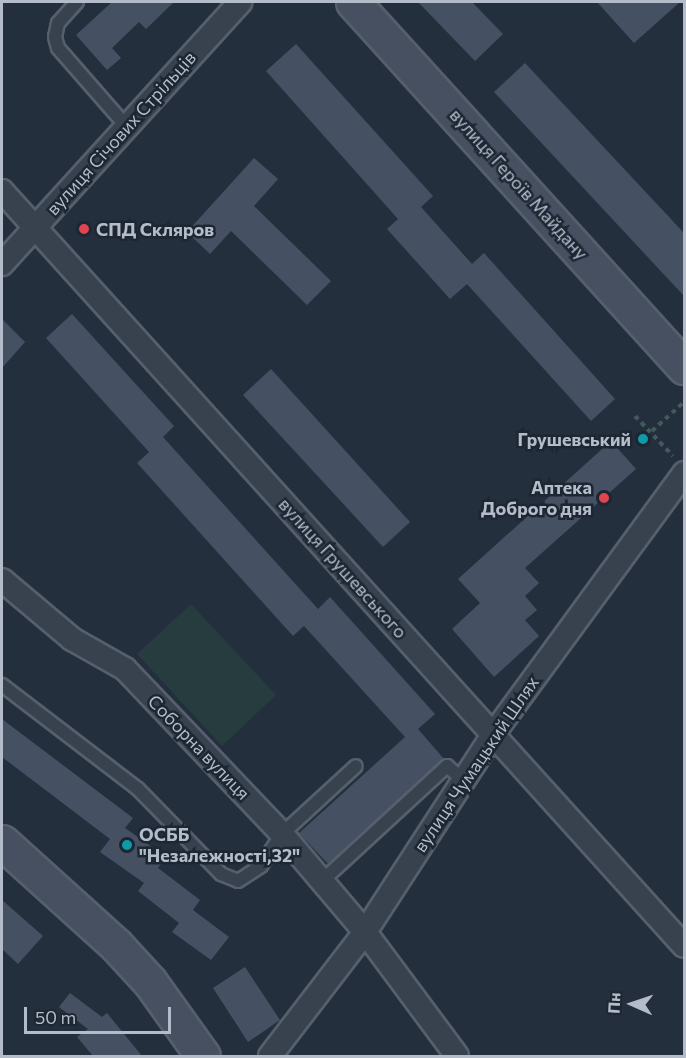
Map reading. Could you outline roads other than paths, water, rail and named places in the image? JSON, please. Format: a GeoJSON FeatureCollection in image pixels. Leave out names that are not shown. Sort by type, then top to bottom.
{"type":"FeatureCollection","features":[{"type":"Feature","properties":{"kind":"street","name":"вулиця Січових Стрільців"},"geometry":{"type":"LineString","coordinates":[[2,264],[240,2]]}},
{"type":"Feature","properties":{"kind":"street","name":"вулиця Героїв Майдану"},"geometry":{"type":"LineString","coordinates":[[353,2],[684,367]]}},
{"type":"Feature","properties":{"kind":"street","name":"вулиця Грушевського"},"geometry":{"type":"LineString","coordinates":[[2,191],[684,946]]}},
{"type":"Feature","properties":{"kind":"street","name":"вулиця Чумацький Шлях"},"geometry":{"type":"LineString","coordinates":[[463,780],[681,467]]}},
{"type":"Feature","properties":{"kind":"street","name":"Соборна вулиця"},"geometry":{"type":"LineString","coordinates":[[2,580],[72,639],[125,669],[282,834],[322,881]]}},
{"type":"Feature","properties":{"kind":"street"},"geometry":{"type":"LineString","coordinates":[[2,842],[116,945],[150,982],[203,1056]]}},
{"type":"Feature","properties":{"kind":"street"},"geometry":{"type":"LineString","coordinates":[[270,1056],[365,932],[457,1056]]}},
{"type":"Feature","properties":{"kind":"lane"},"geometry":{"type":"LineString","coordinates":[[77,2],[58,23],[58,48],[126,126]]}},
{"type":"Feature","properties":{"kind":"lane"},"geometry":{"type":"LineString","coordinates":[[2,685],[138,789],[228,878],[247,878],[261,866],[282,834],[356,766]]}},
{"type":"Feature","properties":{"kind":"lane"},"geometry":{"type":"LineString","coordinates":[[447,766],[463,780],[365,932],[322,881],[447,766]]}},
{"type":"Feature","properties":{"kind":"place","name":"СПД Скляров"},"geometry":{"type":"Point","coordinates":[84,229]}},
{"type":"Feature","properties":{"kind":"place","name":"Грушевський"},"geometry":{"type":"Point","coordinates":[643,439]}},
{"type":"Feature","properties":{"kind":"place","name":"Аптека Доброго дня"},"geometry":{"type":"Point","coordinates":[604,498]}},
{"type":"Feature","properties":{"kind":"place","name":"ОСББ \"Незалежності,32\""},"geometry":{"type":"Point","coordinates":[127,845]}}]}
